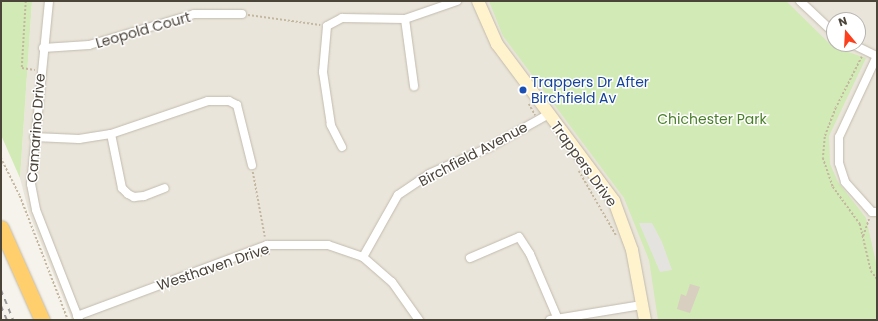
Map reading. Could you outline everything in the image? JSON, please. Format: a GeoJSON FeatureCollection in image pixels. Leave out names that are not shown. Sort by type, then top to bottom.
{"type":"FeatureCollection","features":[{"type":"Feature","properties":{"kind":"highway"},"geometry":{"type":"LineString","coordinates":[[1,228],[42,320]]}},
{"type":"Feature","properties":{"kind":"main road","name":"Trappers Drive"},"geometry":{"type":"LineString","coordinates":[[478,1],[497,44],[543,117],[614,201],[632,250],[644,320]]}},
{"type":"Feature","properties":{"kind":"street","name":"Camarino Drive"},"geometry":{"type":"LineString","coordinates":[[49,1],[30,173],[33,200],[78,318]]}},
{"type":"Feature","properties":{"kind":"street"},"geometry":{"type":"LineString","coordinates":[[342,147],[331,125],[323,72],[328,26],[342,18],[405,19],[457,1]]}},
{"type":"Feature","properties":{"kind":"street"},"geometry":{"type":"LineString","coordinates":[[800,1],[826,25]]}},
{"type":"Feature","properties":{"kind":"street","name":"Leopold Court"},"geometry":{"type":"LineString","coordinates":[[43,48],[89,46],[194,14],[242,14]]}},
{"type":"Feature","properties":{"kind":"street"},"geometry":{"type":"LineString","coordinates":[[405,19],[414,86]]}},
{"type":"Feature","properties":{"kind":"street"},"geometry":{"type":"LineString","coordinates":[[866,51],[877,56],[839,137],[839,164],[845,182],[875,212]]}},
{"type":"Feature","properties":{"kind":"street"},"geometry":{"type":"LineString","coordinates":[[34,137],[79,139],[111,134],[208,101],[229,101],[237,105],[252,165]]}},
{"type":"Feature","properties":{"kind":"street","name":"Birchfield Avenue"},"geometry":{"type":"LineString","coordinates":[[364,257],[398,195],[429,174],[490,147],[543,117]]}},
{"type":"Feature","properties":{"kind":"street"},"geometry":{"type":"LineString","coordinates":[[111,134],[122,188],[134,197],[165,188]]}},
{"type":"Feature","properties":{"kind":"street"},"geometry":{"type":"LineString","coordinates":[[470,258],[519,237],[530,254],[553,319],[642,305]]}},
{"type":"Feature","properties":{"kind":"street","name":"Westhaven Drive"},"geometry":{"type":"LineString","coordinates":[[78,318],[267,245],[328,245],[364,257],[392,282],[419,320]]}},
{"type":"Feature","properties":{"kind":"path"},"geometry":{"type":"LineString","coordinates":[[26,1],[22,68],[41,70]]}},
{"type":"Feature","properties":{"kind":"path"},"geometry":{"type":"LineString","coordinates":[[242,14],[328,26]]}},
{"type":"Feature","properties":{"kind":"path"},"geometry":{"type":"LineString","coordinates":[[526,100],[543,117]]}},
{"type":"Feature","properties":{"kind":"path"},"geometry":{"type":"LineString","coordinates":[[1,158],[19,194],[68,320]]}},
{"type":"Feature","properties":{"kind":"path"},"geometry":{"type":"LineString","coordinates":[[252,165],[267,245]]}},
{"type":"Feature","properties":{"kind":"path"},"geometry":{"type":"LineString","coordinates":[[576,167],[617,239]]}},
{"type":"Feature","properties":{"kind":"path"},"geometry":{"type":"LineString","coordinates":[[863,236],[875,212]]}},
{"type":"Feature","properties":{"kind":"path"},"geometry":{"type":"LineString","coordinates":[[257,257],[277,252]]}},
{"type":"Feature","properties":{"kind":"shaded area"},"geometry":{"type":"Polygon","coordinates":[[[32,1],[877,1],[877,320],[72,320],[29,213],[20,178],[32,1]]]}},
{"type":"Feature","properties":{"kind":"shaded area"},"geometry":{"type":"Polygon","coordinates":[[[639,223],[652,223],[662,242],[672,270],[660,272],[639,223]]]}},
{"type":"Feature","properties":{"kind":"green space"},"geometry":{"type":"Polygon","coordinates":[[[1,1],[32,1],[20,178],[1,135],[1,1]]]}},
{"type":"Feature","properties":{"kind":"green space","name":"Chichester Park"},"geometry":{"type":"Polygon","coordinates":[[[489,1],[786,1],[826,40],[826,52],[848,52],[866,58],[829,136],[830,164],[838,182],[866,218],[877,267],[877,320],[658,320],[649,260],[624,198],[503,36],[489,1]]]}},
{"type":"Feature","properties":{"kind":"building"},"geometry":{"type":"Polygon","coordinates":[[[690,284],[700,287],[690,313],[677,309],[681,294],[686,296],[690,284]]]}},
{"type":"Feature","properties":{"kind":"railway"},"geometry":{"type":"LineString","coordinates":[[1,290],[13,320]]}},
{"type":"Feature","properties":{"kind":"railway"},"geometry":{"type":"LineString","coordinates":[[1,306],[7,320]]}},
{"type":"Feature","properties":{"kind":"place","name":"Trappers Dr After Birchfield Av"},"geometry":{"type":"Point","coordinates":[523,90]}}]}
